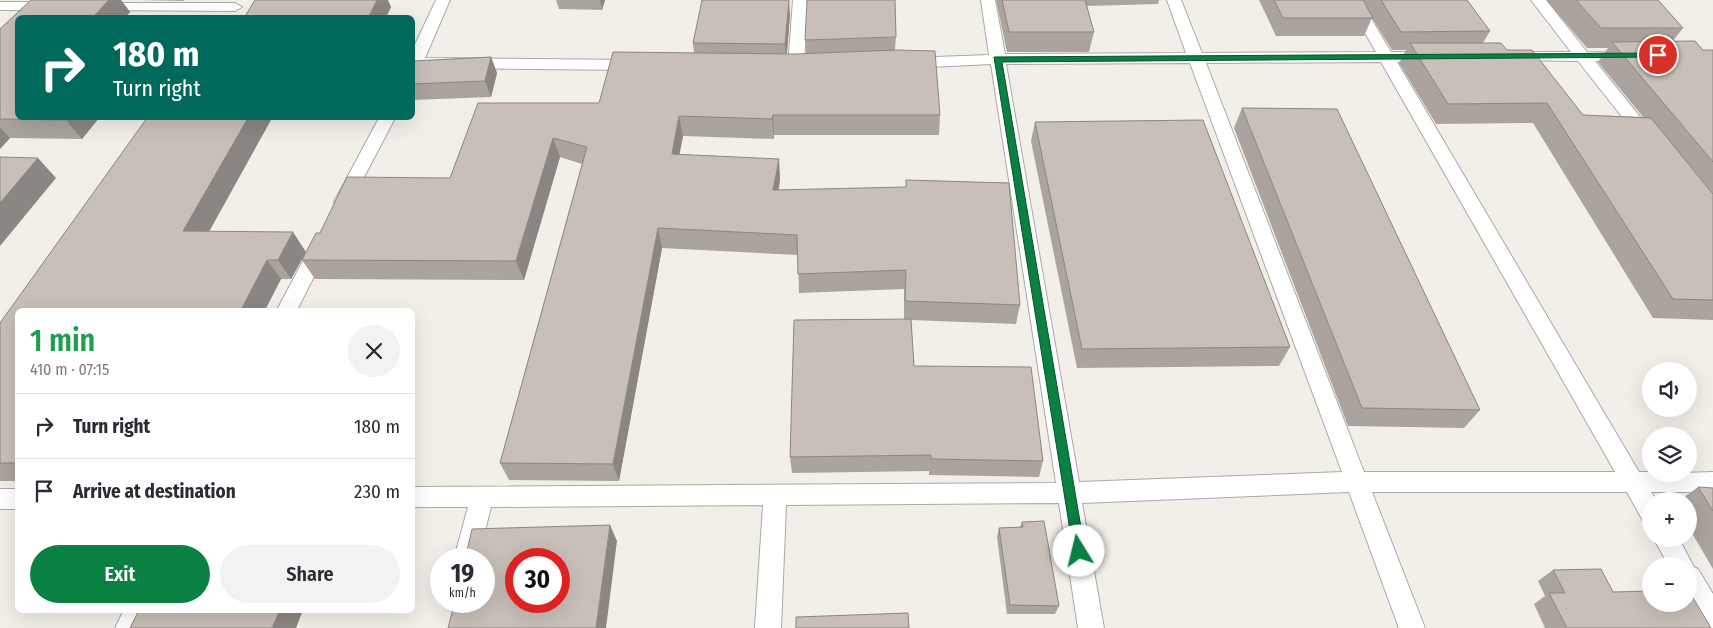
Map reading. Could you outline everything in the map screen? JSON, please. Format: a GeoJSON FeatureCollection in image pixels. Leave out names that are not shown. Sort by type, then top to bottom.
{"type":"FeatureCollection","features":[{"type":"Feature","properties":{"kind":"street"},"geometry":{"type":"LineString","coordinates":[[415,63],[443,0]]}},
{"type":"Feature","properties":{"kind":"street"},"geometry":{"type":"LineString","coordinates":[[796,67],[800,0]]}},
{"type":"Feature","properties":{"kind":"street"},"geometry":{"type":"LineString","coordinates":[[988,0],[1091,628]]}},
{"type":"Feature","properties":{"kind":"street"},"geometry":{"type":"LineString","coordinates":[[1174,0],[1412,628]]}},
{"type":"Feature","properties":{"kind":"street"},"geometry":{"type":"LineString","coordinates":[[1353,0],[1642,498]]}},
{"type":"Feature","properties":{"kind":"street"},"geometry":{"type":"LineString","coordinates":[[1538,0],[1658,150]]}},
{"type":"Feature","properties":{"kind":"street"},"geometry":{"type":"LineString","coordinates":[[0,6],[68,6]]}},
{"type":"Feature","properties":{"kind":"street"},"geometry":{"type":"LineString","coordinates":[[88,6],[234,8]]}},
{"type":"Feature","properties":{"kind":"street"},"geometry":{"type":"LineString","coordinates":[[1495,57],[1643,56]]}},
{"type":"Feature","properties":{"kind":"street"},"geometry":{"type":"LineString","coordinates":[[892,63],[997,59],[1445,57]]}},
{"type":"Feature","properties":{"kind":"street"},"geometry":{"type":"LineString","coordinates":[[415,65],[646,65]]}},
{"type":"Feature","properties":{"kind":"street"},"geometry":{"type":"LineString","coordinates":[[776,67],[815,66]]}},
{"type":"Feature","properties":{"kind":"street"},"geometry":{"type":"LineString","coordinates":[[337,214],[386,120]]}},
{"type":"Feature","properties":{"kind":"street"},"geometry":{"type":"LineString","coordinates":[[288,308],[328,231]]}},
{"type":"Feature","properties":{"kind":"street"},"geometry":{"type":"LineString","coordinates":[[415,497],[1069,493],[1357,482],[1713,482]]}},
{"type":"Feature","properties":{"kind":"street"},"geometry":{"type":"LineString","coordinates":[[768,628],[775,495]]}},
{"type":"Feature","properties":{"kind":"street"},"geometry":{"type":"LineString","coordinates":[[469,548],[482,496]]}},
{"type":"Feature","properties":{"kind":"street"},"geometry":{"type":"LineString","coordinates":[[0,499],[15,499]]}},
{"type":"Feature","properties":{"kind":"street"},"geometry":{"type":"LineString","coordinates":[[1697,591],[1713,618]]}},
{"type":"Feature","properties":{"kind":"street"},"geometry":{"type":"LineString","coordinates":[[128,628],[136,613]]}},
{"type":"Feature","properties":{"kind":"building"},"geometry":{"type":"Polygon","coordinates":[[[31,0],[109,0],[95,15],[15,15],[15,119],[0,119],[0,29],[31,0]]]}},
{"type":"Feature","properties":{"kind":"building"},"geometry":{"type":"Polygon","coordinates":[[[255,0],[377,0],[370,15],[246,15],[255,0]]]}},
{"type":"Feature","properties":{"kind":"building"},"geometry":{"type":"Polygon","coordinates":[[[702,0],[789,0],[785,44],[693,43],[702,0]]]}},
{"type":"Feature","properties":{"kind":"building"},"geometry":{"type":"Polygon","coordinates":[[[807,0],[895,0],[896,37],[805,40],[807,0]]]}},
{"type":"Feature","properties":{"kind":"building"},"geometry":{"type":"Polygon","coordinates":[[[1002,0],[1085,0],[1094,32],[1009,32],[1002,0]]]}},
{"type":"Feature","properties":{"kind":"building"},"geometry":{"type":"Polygon","coordinates":[[[1274,0],[1363,0],[1373,18],[1283,18],[1274,0]]]}},
{"type":"Feature","properties":{"kind":"building"},"geometry":{"type":"Polygon","coordinates":[[[1381,0],[1467,0],[1490,31],[1401,32],[1381,0]]]}},
{"type":"Feature","properties":{"kind":"building"},"geometry":{"type":"Polygon","coordinates":[[[1576,0],[1658,0],[1683,28],[1601,28],[1576,0]]]}},
{"type":"Feature","properties":{"kind":"building"},"geometry":{"type":"Polygon","coordinates":[[[1695,41],[1703,50],[1713,50],[1713,162],[1612,42],[1695,41]]]}},
{"type":"Feature","properties":{"kind":"building"},"geometry":{"type":"Polygon","coordinates":[[[1410,43],[1501,43],[1507,50],[1532,50],[1583,115],[1651,118],[1713,194],[1713,300],[1673,299],[1547,103],[1448,104],[1410,43]]]}},
{"type":"Feature","properties":{"kind":"building"},"geometry":{"type":"Polygon","coordinates":[[[896,50],[935,51],[940,115],[773,115],[772,119],[679,116],[672,154],[779,159],[773,190],[906,187],[906,180],[1009,183],[1020,305],[905,301],[906,270],[798,274],[797,235],[658,228],[613,464],[500,463],[587,147],[553,138],[516,261],[302,260],[316,233],[320,233],[347,177],[450,178],[478,103],[599,103],[613,52],[795,54],[896,50]]]}},
{"type":"Feature","properties":{"kind":"building"},"geometry":{"type":"Polygon","coordinates":[[[491,57],[485,81],[415,84],[415,61],[491,57]]]}},
{"type":"Feature","properties":{"kind":"building"},"geometry":{"type":"Polygon","coordinates":[[[1242,108],[1337,109],[1480,410],[1362,408],[1242,108]]]}},
{"type":"Feature","properties":{"kind":"building"},"geometry":{"type":"Polygon","coordinates":[[[146,120],[247,120],[183,231],[293,232],[278,260],[267,260],[242,308],[15,308],[15,463],[0,463],[0,323],[146,120]]]}},
{"type":"Feature","properties":{"kind":"building"},"geometry":{"type":"Polygon","coordinates":[[[1203,120],[1290,347],[1082,349],[1035,122],[1203,120]]]}},
{"type":"Feature","properties":{"kind":"building"},"geometry":{"type":"Polygon","coordinates":[[[0,157],[38,158],[0,203],[0,157]]]}},
{"type":"Feature","properties":{"kind":"building"},"geometry":{"type":"Polygon","coordinates":[[[911,319],[914,366],[1031,367],[1043,461],[931,459],[931,455],[790,457],[794,320],[911,319]]]}},
{"type":"Feature","properties":{"kind":"building"},"geometry":{"type":"Polygon","coordinates":[[[1698,487],[1713,488],[1713,511],[1698,487]]]}},
{"type":"Feature","properties":{"kind":"building"},"geometry":{"type":"Polygon","coordinates":[[[1044,521],[1059,606],[1010,605],[999,528],[1023,527],[1022,522],[1044,521]]]}},
{"type":"Feature","properties":{"kind":"building"},"geometry":{"type":"Polygon","coordinates":[[[610,525],[596,628],[448,628],[452,613],[495,613],[495,548],[468,548],[472,529],[610,525]]]}},
{"type":"Feature","properties":{"kind":"building"},"geometry":{"type":"Polygon","coordinates":[[[1601,569],[1613,592],[1642,591],[1642,612],[1697,612],[1697,604],[1711,628],[1567,628],[1549,593],[1565,593],[1553,570],[1601,569]]]}},
{"type":"Feature","properties":{"kind":"building"},"geometry":{"type":"Polygon","coordinates":[[[138,613],[279,613],[272,628],[130,628],[138,613]]]}},
{"type":"Feature","properties":{"kind":"building"},"geometry":{"type":"Polygon","coordinates":[[[908,613],[909,628],[796,628],[796,617],[908,613]]]}},
{"type":"Feature","properties":{"kind":"route"},"geometry":{"type":"LineString","coordinates":[[1079,551],[997,59],[1584,57],[1658,55]]}}]}
